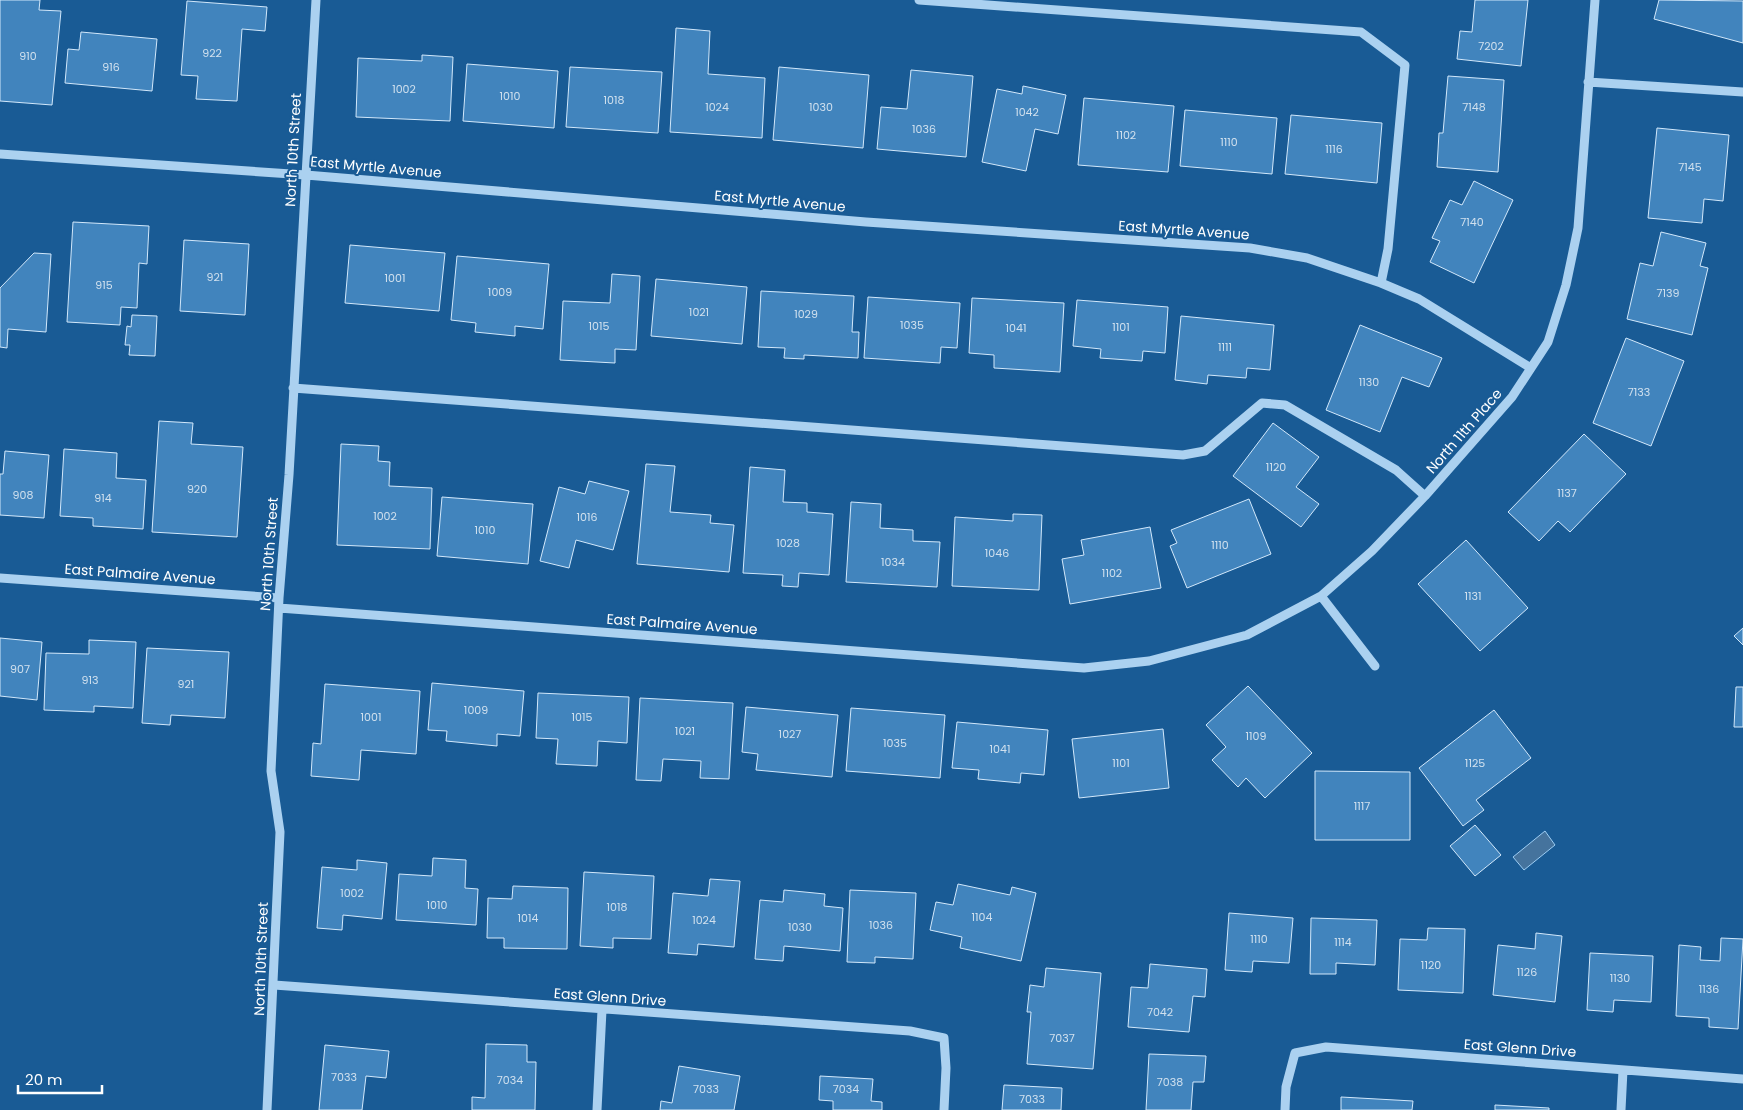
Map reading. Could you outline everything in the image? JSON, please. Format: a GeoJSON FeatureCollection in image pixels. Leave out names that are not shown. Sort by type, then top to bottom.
{"type":"FeatureCollection","features":[{"type":"Feature","properties":{"kind":"street","name":"North 10th Street"},"geometry":{"type":"LineString","coordinates":[[267,1110],[280,832],[271,771],[278,608],[294,388],[316,0]]}},
{"type":"Feature","properties":{"kind":"street"},"geometry":{"type":"LineString","coordinates":[[919,0],[1361,32],[1405,66],[1388,249],[1381,283]]}},
{"type":"Feature","properties":{"kind":"street","name":"North 11th Place"},"geometry":{"type":"LineString","coordinates":[[1084,668],[1149,661],[1247,635],[1321,596],[1372,551],[1425,496],[1512,397],[1548,342],[1566,285],[1576,237],[1595,0]]}},
{"type":"Feature","properties":{"kind":"street"},"geometry":{"type":"LineString","coordinates":[[1588,82],[1743,92]]}},
{"type":"Feature","properties":{"kind":"street","name":"East Myrtle Avenue"},"geometry":{"type":"LineString","coordinates":[[0,154],[306,175],[856,221],[1250,248],[1307,258],[1381,283],[1419,299],[1531,368]]}},
{"type":"Feature","properties":{"kind":"street"},"geometry":{"type":"LineString","coordinates":[[294,388],[1183,455],[1205,452],[1262,402],[1285,405],[1396,470],[1425,496]]}},
{"type":"Feature","properties":{"kind":"street","name":"East Palmaire Avenue"},"geometry":{"type":"LineString","coordinates":[[0,578],[279,598]]}},
{"type":"Feature","properties":{"kind":"street"},"geometry":{"type":"LineString","coordinates":[[1321,596],[1375,666]]}},
{"type":"Feature","properties":{"kind":"street","name":"East Palmaire Avenue"},"geometry":{"type":"LineString","coordinates":[[278,608],[1084,668]]}},
{"type":"Feature","properties":{"kind":"street","name":"East Glenn Drive"},"geometry":{"type":"LineString","coordinates":[[274,985],[910,1031],[944,1038],[946,1068],[944,1110]]}},
{"type":"Feature","properties":{"kind":"street"},"geometry":{"type":"LineString","coordinates":[[597,1110],[602,1010]]}},
{"type":"Feature","properties":{"kind":"street","name":"East Glenn Drive"},"geometry":{"type":"LineString","coordinates":[[1285,1110],[1286,1087],[1295,1053],[1326,1046],[1743,1079]]}},
{"type":"Feature","properties":{"kind":"street"},"geometry":{"type":"LineString","coordinates":[[1621,1110],[1623,1070]]}},
{"type":"Feature","properties":{"kind":"water"},"geometry":{"type":"Polygon","coordinates":[[[1545,831],[1555,845],[1524,870],[1513,857],[1545,831]]]}},
{"type":"Feature","properties":{"kind":"building"},"geometry":{"type":"Polygon","coordinates":[[[0,0],[40,0],[39,10],[61,11],[52,105],[0,101],[0,0]]]}},
{"type":"Feature","properties":{"kind":"building"},"geometry":{"type":"Polygon","coordinates":[[[1475,0],[1528,0],[1521,66],[1457,59],[1460,31],[1472,32],[1475,0]]]}},
{"type":"Feature","properties":{"kind":"building"},"geometry":{"type":"Polygon","coordinates":[[[1659,0],[1743,1],[1743,43],[1654,19],[1659,0]]]}},
{"type":"Feature","properties":{"kind":"building"},"geometry":{"type":"Polygon","coordinates":[[[187,1],[267,7],[265,31],[242,29],[237,101],[196,99],[198,76],[181,75],[187,1]]]}},
{"type":"Feature","properties":{"kind":"building"},"geometry":{"type":"Polygon","coordinates":[[[676,28],[710,31],[708,74],[765,78],[762,138],[670,132],[676,28]]]}},
{"type":"Feature","properties":{"kind":"building"},"geometry":{"type":"Polygon","coordinates":[[[81,32],[157,39],[152,91],[65,83],[68,49],[79,50],[81,32]]]}},
{"type":"Feature","properties":{"kind":"building"},"geometry":{"type":"Polygon","coordinates":[[[422,55],[453,57],[450,121],[356,117],[358,58],[422,61],[422,55]]]}},
{"type":"Feature","properties":{"kind":"building"},"geometry":{"type":"Polygon","coordinates":[[[467,64],[558,71],[554,128],[463,121],[467,64]]]}},
{"type":"Feature","properties":{"kind":"building"},"geometry":{"type":"Polygon","coordinates":[[[570,67],[662,72],[658,133],[566,127],[570,67]]]}},
{"type":"Feature","properties":{"kind":"building"},"geometry":{"type":"Polygon","coordinates":[[[779,67],[869,75],[863,148],[773,140],[779,67]]]}},
{"type":"Feature","properties":{"kind":"building"},"geometry":{"type":"Polygon","coordinates":[[[911,70],[973,76],[966,157],[877,149],[881,107],[907,109],[911,70]]]}},
{"type":"Feature","properties":{"kind":"building"},"geometry":{"type":"Polygon","coordinates":[[[1448,76],[1504,80],[1498,172],[1437,167],[1439,133],[1443,133],[1448,76]]]}},
{"type":"Feature","properties":{"kind":"building"},"geometry":{"type":"Polygon","coordinates":[[[1023,86],[1066,95],[1058,134],[1035,129],[1026,171],[982,162],[997,89],[1022,94],[1023,86]]]}},
{"type":"Feature","properties":{"kind":"building"},"geometry":{"type":"Polygon","coordinates":[[[1084,98],[1174,106],[1168,172],[1078,165],[1084,98]]]}},
{"type":"Feature","properties":{"kind":"building"},"geometry":{"type":"Polygon","coordinates":[[[1185,110],[1277,118],[1272,174],[1180,166],[1185,110]]]}},
{"type":"Feature","properties":{"kind":"building"},"geometry":{"type":"Polygon","coordinates":[[[1291,115],[1382,123],[1377,183],[1285,174],[1291,115]]]}},
{"type":"Feature","properties":{"kind":"building"},"geometry":{"type":"Polygon","coordinates":[[[1657,128],[1729,135],[1723,201],[1704,199],[1702,223],[1648,218],[1657,128]]]}},
{"type":"Feature","properties":{"kind":"building"},"geometry":{"type":"Polygon","coordinates":[[[1474,181],[1513,200],[1474,283],[1430,262],[1440,241],[1432,238],[1450,200],[1462,205],[1474,181]]]}},
{"type":"Feature","properties":{"kind":"building"},"geometry":{"type":"Polygon","coordinates":[[[73,222],[149,226],[147,264],[139,263],[137,308],[121,307],[120,325],[67,322],[73,222]]]}},
{"type":"Feature","properties":{"kind":"building"},"geometry":{"type":"Polygon","coordinates":[[[1661,232],[1706,243],[1700,266],[1708,268],[1692,335],[1627,319],[1640,263],[1653,266],[1661,232]]]}},
{"type":"Feature","properties":{"kind":"building"},"geometry":{"type":"Polygon","coordinates":[[[184,240],[249,244],[245,315],[180,311],[184,240]]]}},
{"type":"Feature","properties":{"kind":"building"},"geometry":{"type":"Polygon","coordinates":[[[350,245],[445,253],[439,311],[345,303],[350,245]]]}},
{"type":"Feature","properties":{"kind":"building"},"geometry":{"type":"Polygon","coordinates":[[[34,253],[51,254],[46,332],[8,329],[7,348],[0,347],[0,288],[34,253]]]}},
{"type":"Feature","properties":{"kind":"building"},"geometry":{"type":"Polygon","coordinates":[[[457,256],[549,264],[543,329],[515,326],[515,336],[475,332],[476,323],[451,320],[457,256]]]}},
{"type":"Feature","properties":{"kind":"building"},"geometry":{"type":"Polygon","coordinates":[[[612,274],[640,276],[636,350],[615,349],[615,363],[560,360],[563,301],[610,303],[612,274]]]}},
{"type":"Feature","properties":{"kind":"building"},"geometry":{"type":"Polygon","coordinates":[[[656,279],[747,287],[742,344],[651,336],[656,279]]]}},
{"type":"Feature","properties":{"kind":"building"},"geometry":{"type":"Polygon","coordinates":[[[761,291],[854,296],[852,332],[859,332],[858,358],[804,355],[804,359],[784,358],[785,348],[758,347],[761,291]]]}},
{"type":"Feature","properties":{"kind":"building"},"geometry":{"type":"Polygon","coordinates":[[[868,297],[960,303],[957,348],[941,347],[940,363],[864,358],[868,297]]]}},
{"type":"Feature","properties":{"kind":"building"},"geometry":{"type":"Polygon","coordinates":[[[972,298],[1064,303],[1060,372],[994,368],[994,355],[969,353],[972,298]]]}},
{"type":"Feature","properties":{"kind":"building"},"geometry":{"type":"Polygon","coordinates":[[[1077,300],[1168,307],[1165,353],[1143,351],[1142,361],[1100,358],[1101,349],[1073,346],[1077,300]]]}},
{"type":"Feature","properties":{"kind":"building"},"geometry":{"type":"Polygon","coordinates":[[[132,315],[157,316],[155,356],[129,355],[130,345],[125,345],[127,326],[131,327],[132,315]]]}},
{"type":"Feature","properties":{"kind":"building"},"geometry":{"type":"Polygon","coordinates":[[[1181,316],[1274,325],[1270,370],[1247,368],[1246,378],[1208,375],[1207,384],[1175,380],[1181,316]]]}},
{"type":"Feature","properties":{"kind":"building"},"geometry":{"type":"Polygon","coordinates":[[[1360,325],[1442,358],[1429,387],[1402,377],[1380,432],[1326,410],[1360,325]]]}},
{"type":"Feature","properties":{"kind":"building"},"geometry":{"type":"Polygon","coordinates":[[[1626,338],[1684,361],[1651,446],[1593,423],[1626,338]]]}},
{"type":"Feature","properties":{"kind":"building"},"geometry":{"type":"Polygon","coordinates":[[[159,421],[193,423],[191,444],[243,447],[237,537],[152,532],[159,421]]]}},
{"type":"Feature","properties":{"kind":"building"},"geometry":{"type":"Polygon","coordinates":[[[1273,423],[1319,457],[1296,487],[1319,504],[1301,527],[1233,476],[1273,423]]]}},
{"type":"Feature","properties":{"kind":"building"},"geometry":{"type":"Polygon","coordinates":[[[1584,434],[1626,474],[1570,532],[1558,521],[1539,541],[1508,512],[1584,434]]]}},
{"type":"Feature","properties":{"kind":"building"},"geometry":{"type":"Polygon","coordinates":[[[341,444],[379,446],[378,461],[390,462],[389,486],[432,488],[430,549],[337,545],[341,444]]]}},
{"type":"Feature","properties":{"kind":"building"},"geometry":{"type":"Polygon","coordinates":[[[64,449],[117,453],[116,478],[146,480],[143,529],[93,526],[93,518],[60,516],[64,449]]]}},
{"type":"Feature","properties":{"kind":"building"},"geometry":{"type":"Polygon","coordinates":[[[5,451],[49,455],[44,518],[0,515],[0,474],[3,474],[5,451]]]}},
{"type":"Feature","properties":{"kind":"building"},"geometry":{"type":"Polygon","coordinates":[[[646,464],[675,466],[670,512],[711,515],[710,523],[734,525],[729,572],[637,564],[646,464]]]}},
{"type":"Feature","properties":{"kind":"building"},"geometry":{"type":"Polygon","coordinates":[[[750,467],[785,470],[783,502],[807,503],[807,512],[833,514],[829,575],[799,573],[798,587],[782,586],[783,575],[743,573],[750,467]]]}},
{"type":"Feature","properties":{"kind":"building"},"geometry":{"type":"Polygon","coordinates":[[[589,481],[629,491],[613,550],[576,540],[569,568],[540,561],[559,487],[585,494],[589,481]]]}},
{"type":"Feature","properties":{"kind":"building"},"geometry":{"type":"Polygon","coordinates":[[[442,497],[533,504],[528,564],[437,556],[442,497]]]}},
{"type":"Feature","properties":{"kind":"building"},"geometry":{"type":"Polygon","coordinates":[[[1249,499],[1271,554],[1187,588],[1170,546],[1177,543],[1171,530],[1249,499]]]}},
{"type":"Feature","properties":{"kind":"building"},"geometry":{"type":"Polygon","coordinates":[[[851,502],[881,504],[880,528],[913,530],[913,541],[940,542],[937,587],[846,582],[851,502]]]}},
{"type":"Feature","properties":{"kind":"building"},"geometry":{"type":"Polygon","coordinates":[[[1013,514],[1042,515],[1039,590],[952,586],[955,517],[1013,521],[1013,514]]]}},
{"type":"Feature","properties":{"kind":"building"},"geometry":{"type":"Polygon","coordinates":[[[1150,527],[1161,588],[1070,604],[1062,559],[1084,555],[1081,540],[1150,527]]]}},
{"type":"Feature","properties":{"kind":"building"},"geometry":{"type":"Polygon","coordinates":[[[1466,540],[1528,608],[1480,651],[1418,584],[1466,540]]]}},
{"type":"Feature","properties":{"kind":"building"},"geometry":{"type":"Polygon","coordinates":[[[1743,628],[1743,645],[1734,636],[1743,628]]]}},
{"type":"Feature","properties":{"kind":"building"},"geometry":{"type":"Polygon","coordinates":[[[0,638],[42,642],[37,700],[0,696],[0,638]]]}},
{"type":"Feature","properties":{"kind":"building"},"geometry":{"type":"Polygon","coordinates":[[[89,640],[136,642],[133,708],[94,706],[94,712],[44,710],[46,653],[89,654],[89,640]]]}},
{"type":"Feature","properties":{"kind":"building"},"geometry":{"type":"Polygon","coordinates":[[[147,648],[229,652],[225,718],[171,715],[170,725],[142,723],[147,648]]]}},
{"type":"Feature","properties":{"kind":"building"},"geometry":{"type":"Polygon","coordinates":[[[432,683],[524,691],[520,736],[497,734],[497,746],[446,741],[447,731],[428,730],[432,683]]]}},
{"type":"Feature","properties":{"kind":"building"},"geometry":{"type":"Polygon","coordinates":[[[325,684],[420,691],[416,754],[361,750],[359,780],[311,776],[313,743],[321,744],[325,684]]]}},
{"type":"Feature","properties":{"kind":"building"},"geometry":{"type":"Polygon","coordinates":[[[1248,686],[1312,753],[1265,798],[1246,778],[1238,787],[1212,760],[1226,747],[1206,725],[1248,686]]]}},
{"type":"Feature","properties":{"kind":"building"},"geometry":{"type":"Polygon","coordinates":[[[1736,687],[1743,687],[1743,727],[1734,727],[1736,687]]]}},
{"type":"Feature","properties":{"kind":"building"},"geometry":{"type":"Polygon","coordinates":[[[538,693],[629,697],[627,743],[598,741],[597,766],[556,764],[558,739],[536,738],[538,693]]]}},
{"type":"Feature","properties":{"kind":"building"},"geometry":{"type":"Polygon","coordinates":[[[640,698],[733,703],[729,779],[700,778],[701,761],[663,759],[661,781],[636,780],[640,698]]]}},
{"type":"Feature","properties":{"kind":"building"},"geometry":{"type":"Polygon","coordinates":[[[746,707],[838,715],[832,777],[756,770],[758,754],[742,752],[746,707]]]}},
{"type":"Feature","properties":{"kind":"building"},"geometry":{"type":"Polygon","coordinates":[[[851,708],[945,715],[940,778],[846,771],[851,708]]]}},
{"type":"Feature","properties":{"kind":"building"},"geometry":{"type":"Polygon","coordinates":[[[1494,710],[1531,758],[1476,800],[1484,810],[1463,826],[1419,768],[1494,710]]]}},
{"type":"Feature","properties":{"kind":"building"},"geometry":{"type":"Polygon","coordinates":[[[957,722],[1048,730],[1044,775],[1021,773],[1020,783],[978,779],[979,770],[952,768],[957,722]]]}},
{"type":"Feature","properties":{"kind":"building"},"geometry":{"type":"Polygon","coordinates":[[[1163,729],[1169,788],[1079,798],[1072,739],[1163,729]]]}},
{"type":"Feature","properties":{"kind":"building"},"geometry":{"type":"Polygon","coordinates":[[[1315,771],[1410,772],[1410,840],[1315,840],[1315,771]]]}},
{"type":"Feature","properties":{"kind":"building"},"geometry":{"type":"Polygon","coordinates":[[[1475,825],[1501,855],[1475,876],[1450,846],[1475,825]]]}},
{"type":"Feature","properties":{"kind":"building"},"geometry":{"type":"Polygon","coordinates":[[[433,858],[466,860],[465,888],[478,889],[476,925],[396,920],[399,874],[432,876],[433,858]]]}},
{"type":"Feature","properties":{"kind":"building"},"geometry":{"type":"Polygon","coordinates":[[[357,860],[387,863],[382,919],[343,915],[342,930],[317,928],[322,867],[357,870],[357,860]]]}},
{"type":"Feature","properties":{"kind":"building"},"geometry":{"type":"Polygon","coordinates":[[[584,872],[654,876],[651,939],[613,938],[613,948],[580,946],[584,872]]]}},
{"type":"Feature","properties":{"kind":"building"},"geometry":{"type":"Polygon","coordinates":[[[710,879],[740,881],[734,947],[698,944],[697,955],[668,953],[673,893],[708,896],[710,879]]]}},
{"type":"Feature","properties":{"kind":"building"},"geometry":{"type":"Polygon","coordinates":[[[958,884],[1010,895],[1012,887],[1036,893],[1021,961],[960,948],[962,937],[930,930],[936,902],[953,905],[958,884]]]}},
{"type":"Feature","properties":{"kind":"building"},"geometry":{"type":"Polygon","coordinates":[[[513,886],[568,888],[567,949],[504,948],[504,938],[487,938],[488,898],[512,899],[513,886]]]}},
{"type":"Feature","properties":{"kind":"building"},"geometry":{"type":"Polygon","coordinates":[[[784,890],[825,894],[824,906],[843,908],[840,951],[784,946],[783,961],[755,959],[760,900],[783,902],[784,890]]]}},
{"type":"Feature","properties":{"kind":"building"},"geometry":{"type":"Polygon","coordinates":[[[850,890],[916,893],[913,959],[875,957],[875,963],[847,962],[850,890]]]}},
{"type":"Feature","properties":{"kind":"building"},"geometry":{"type":"Polygon","coordinates":[[[1229,913],[1293,918],[1289,963],[1253,961],[1252,972],[1225,970],[1229,913]]]}},
{"type":"Feature","properties":{"kind":"building"},"geometry":{"type":"Polygon","coordinates":[[[1311,918],[1377,920],[1375,965],[1336,963],[1336,974],[1310,974],[1311,918]]]}},
{"type":"Feature","properties":{"kind":"building"},"geometry":{"type":"Polygon","coordinates":[[[1428,928],[1465,929],[1463,993],[1398,990],[1400,939],[1427,940],[1428,928]]]}},
{"type":"Feature","properties":{"kind":"building"},"geometry":{"type":"Polygon","coordinates":[[[1536,933],[1562,936],[1555,1002],[1493,995],[1498,945],[1535,949],[1536,933]]]}},
{"type":"Feature","properties":{"kind":"building"},"geometry":{"type":"Polygon","coordinates":[[[1721,938],[1743,939],[1738,1029],[1709,1027],[1709,1018],[1676,1016],[1679,945],[1701,947],[1700,960],[1720,961],[1721,938]]]}},
{"type":"Feature","properties":{"kind":"building"},"geometry":{"type":"Polygon","coordinates":[[[1590,953],[1653,956],[1651,1002],[1614,1000],[1613,1012],[1587,1010],[1590,953]]]}},
{"type":"Feature","properties":{"kind":"building"},"geometry":{"type":"Polygon","coordinates":[[[1150,964],[1207,969],[1205,997],[1193,996],[1189,1032],[1128,1027],[1131,987],[1148,988],[1150,964]]]}},
{"type":"Feature","properties":{"kind":"building"},"geometry":{"type":"Polygon","coordinates":[[[1046,968],[1101,973],[1093,1069],[1027,1064],[1031,1012],[1027,1012],[1030,985],[1044,987],[1046,968]]]}},
{"type":"Feature","properties":{"kind":"building"},"geometry":{"type":"Polygon","coordinates":[[[486,1044],[527,1045],[527,1062],[536,1062],[535,1110],[472,1110],[472,1097],[485,1098],[486,1044]]]}},
{"type":"Feature","properties":{"kind":"building"},"geometry":{"type":"Polygon","coordinates":[[[325,1045],[389,1051],[386,1078],[366,1076],[362,1110],[319,1110],[325,1045]]]}},
{"type":"Feature","properties":{"kind":"building"},"geometry":{"type":"Polygon","coordinates":[[[1149,1054],[1206,1056],[1204,1082],[1193,1082],[1191,1110],[1146,1110],[1149,1054]]]}},
{"type":"Feature","properties":{"kind":"building"},"geometry":{"type":"Polygon","coordinates":[[[679,1066],[740,1076],[734,1110],[660,1110],[661,1101],[672,1103],[679,1066]]]}},
{"type":"Feature","properties":{"kind":"building"},"geometry":{"type":"Polygon","coordinates":[[[820,1076],[873,1079],[871,1101],[882,1102],[882,1110],[833,1110],[833,1101],[819,1100],[820,1076]]]}},
{"type":"Feature","properties":{"kind":"building"},"geometry":{"type":"Polygon","coordinates":[[[1004,1085],[1062,1088],[1061,1110],[1002,1110],[1004,1085]]]}},
{"type":"Feature","properties":{"kind":"building"},"geometry":{"type":"Polygon","coordinates":[[[1341,1097],[1413,1101],[1412,1110],[1341,1110],[1341,1097]]]}},
{"type":"Feature","properties":{"kind":"building"},"geometry":{"type":"Polygon","coordinates":[[[1495,1105],[1549,1108],[1549,1110],[1495,1110],[1495,1105]]]}}]}
